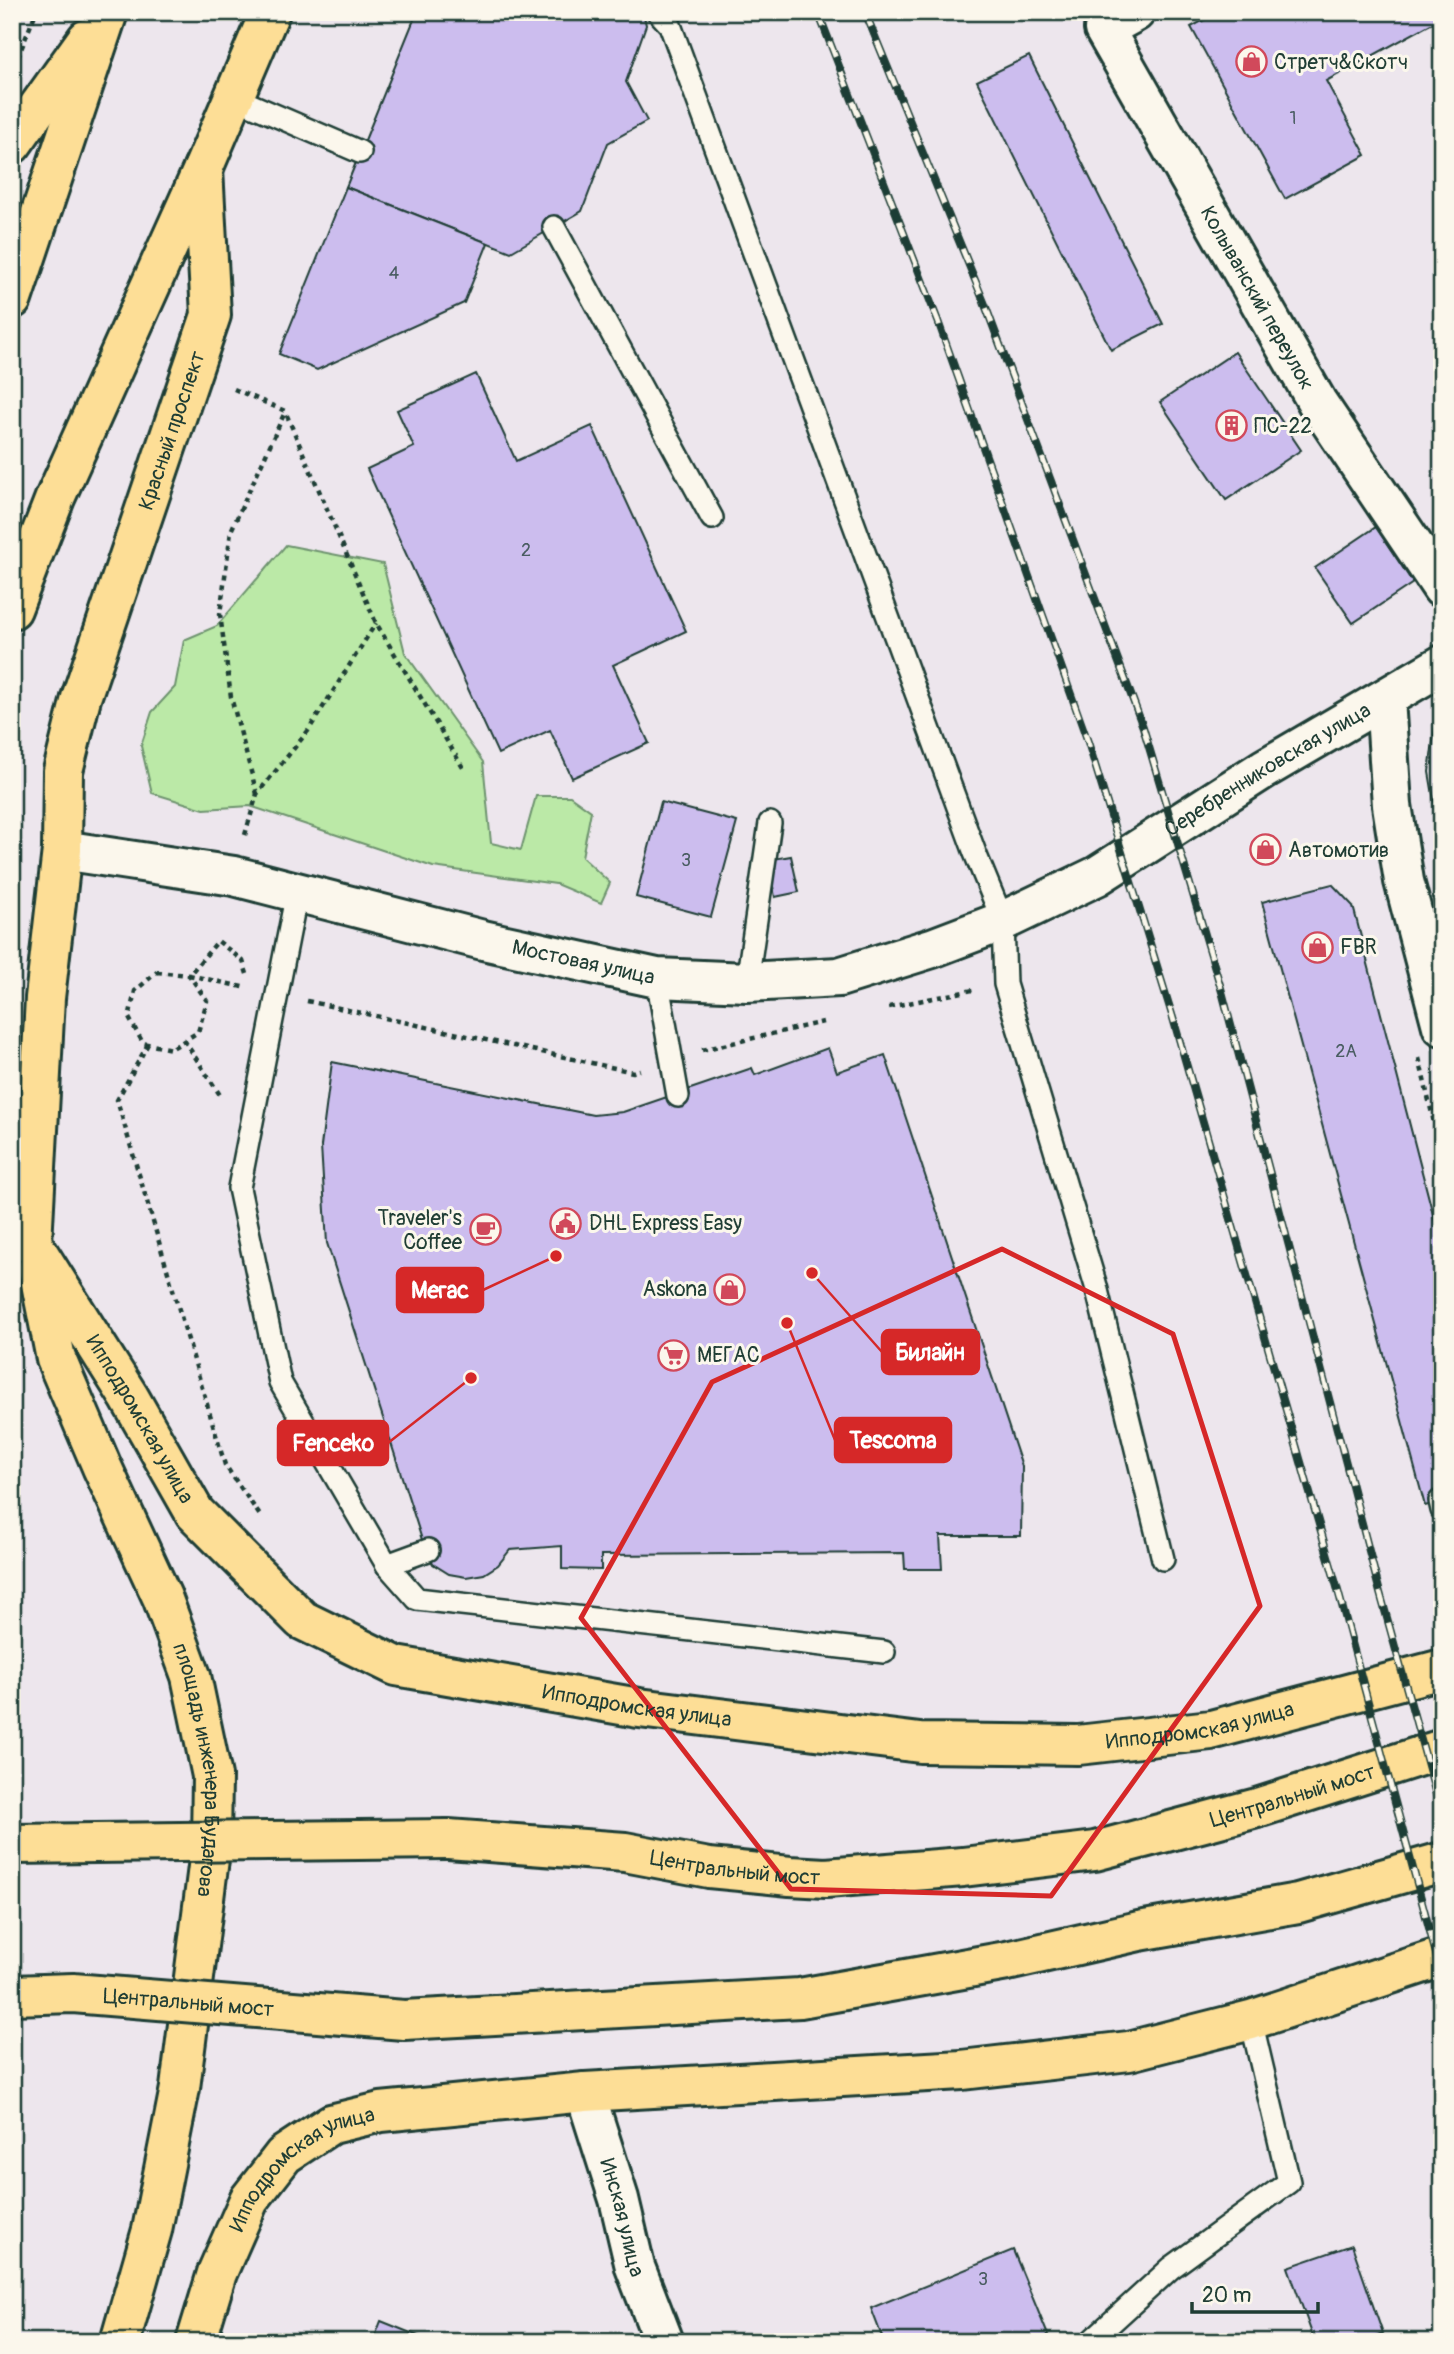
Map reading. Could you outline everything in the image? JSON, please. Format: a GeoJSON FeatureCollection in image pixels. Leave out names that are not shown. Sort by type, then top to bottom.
{"type":"FeatureCollection","features":[{"type":"Feature","properties":{"kind":"main road"},"geometry":{"type":"LineString","coordinates":[[12,144],[108,12]]}},
{"type":"Feature","properties":{"kind":"main road"},"geometry":{"type":"LineString","coordinates":[[12,299],[108,12]]}},
{"type":"Feature","properties":{"kind":"main road","name":"Красный проспект"},"geometry":{"type":"LineString","coordinates":[[22,1235],[62,850],[63,771],[81,698],[211,315],[203,169],[270,12]]}},
{"type":"Feature","properties":{"kind":"main road"},"geometry":{"type":"LineString","coordinates":[[12,609],[55,498],[203,169]]}},
{"type":"Feature","properties":{"kind":"main road","name":"Ипподромская улица"},"geometry":{"type":"LineString","coordinates":[[22,1235],[129,1397],[195,1513],[302,1620],[396,1666],[639,1708],[919,1744],[1078,1745],[1211,1730],[1442,1669]]}},
{"type":"Feature","properties":{"kind":"main road","name":"площадь инженера Будагова"},"geometry":{"type":"LineString","coordinates":[[22,1235],[56,1359],[162,1597],[191,1676],[212,1776],[211,1843],[180,2088],[152,2230],[120,2342]]}},
{"type":"Feature","properties":{"kind":"main road","name":"Центральный мост"},"geometry":{"type":"LineString","coordinates":[[12,1844],[448,1839],[625,1852],[709,1868],[826,1878],[962,1867],[1094,1851],[1257,1808],[1442,1749]]}},
{"type":"Feature","properties":{"kind":"main road","name":"Центральный мост"},"geometry":{"type":"LineString","coordinates":[[12,1995],[74,1993],[404,2020],[800,1998],[1007,1961],[1139,1931],[1298,1903],[1442,1862]]}},
{"type":"Feature","properties":{"kind":"main road","name":"Ипподромская улица"},"geometry":{"type":"LineString","coordinates":[[196,2342],[217,2273],[249,2200],[284,2155],[331,2124],[381,2112],[585,2092],[962,2070],[1129,2051],[1251,2020],[1442,1956]]}},
{"type":"Feature","properties":{"kind":"street","name":"Колыванский переулок"},"geometry":{"type":"LineString","coordinates":[[1135,12],[1104,29],[1317,402],[1442,588]]}},
{"type":"Feature","properties":{"kind":"street","name":"Серебренниковская улица"},"geometry":{"type":"LineString","coordinates":[[1097,876],[1264,769],[1442,665]]}},
{"type":"Feature","properties":{"kind":"street"},"geometry":{"type":"LineString","coordinates":[[1385,699],[1392,805],[1404,881],[1442,1026]]}},
{"type":"Feature","properties":{"kind":"street","name":"Мостовая улица"},"geometry":{"type":"LineString","coordinates":[[62,850],[234,876],[483,940],[657,978],[747,982],[839,977],[932,948],[1003,921],[1097,876]]}},
{"type":"Feature","properties":{"kind":"street","name":"Инская улица"},"geometry":{"type":"LineString","coordinates":[[585,2092],[619,2199],[635,2267],[664,2342]]}},
{"type":"Feature","properties":{"kind":"lane"},"geometry":{"type":"LineString","coordinates":[[658,12],[670,25],[975,853],[1003,921],[1005,984],[1096,1286],[1163,1559]]}},
{"type":"Feature","properties":{"kind":"lane"},"geometry":{"type":"LineString","coordinates":[[233,97],[360,152]]}},
{"type":"Feature","properties":{"kind":"lane"},"geometry":{"type":"LineString","coordinates":[[554,227],[712,518]]}},
{"type":"Feature","properties":{"kind":"lane"},"geometry":{"type":"LineString","coordinates":[[747,982],[770,822]]}},
{"type":"Feature","properties":{"kind":"lane"},"geometry":{"type":"LineString","coordinates":[[297,892],[239,1188],[280,1382],[387,1566],[417,1599],[884,1652]]}},
{"type":"Feature","properties":{"kind":"lane"},"geometry":{"type":"LineString","coordinates":[[657,978],[678,1096]]}},
{"type":"Feature","properties":{"kind":"lane"},"geometry":{"type":"LineString","coordinates":[[387,1566],[428,1550]]}},
{"type":"Feature","properties":{"kind":"lane"},"geometry":{"type":"LineString","coordinates":[[1090,2342],[1171,2268],[1289,2182],[1251,2020]]}},
{"type":"Feature","properties":{"kind":"path"},"geometry":{"type":"LineString","coordinates":[[12,71],[14,60],[36,12]]}},
{"type":"Feature","properties":{"kind":"path"},"geometry":{"type":"LineString","coordinates":[[234,389],[285,411],[376,623],[465,771]]}},
{"type":"Feature","properties":{"kind":"path"},"geometry":{"type":"LineString","coordinates":[[257,794],[231,697],[220,614],[231,531],[285,411]]}},
{"type":"Feature","properties":{"kind":"path"},"geometry":{"type":"LineString","coordinates":[[245,835],[257,794],[308,732],[376,623]]}},
{"type":"Feature","properties":{"kind":"path"},"geometry":{"type":"LineString","coordinates":[[189,975],[218,941]]}},
{"type":"Feature","properties":{"kind":"path"},"geometry":{"type":"LineString","coordinates":[[189,975],[207,1001],[198,1032],[172,1049],[144,1043],[129,1017],[135,991],[157,972],[189,975],[634,1072],[671,1058],[825,1021]]}},
{"type":"Feature","properties":{"kind":"path"},"geometry":{"type":"LineString","coordinates":[[876,1010],[1005,984]]}},
{"type":"Feature","properties":{"kind":"path"},"geometry":{"type":"LineString","coordinates":[[184,1040],[225,1102],[253,1113]]}},
{"type":"Feature","properties":{"kind":"path"},"geometry":{"type":"LineString","coordinates":[[148,1044],[117,1100],[225,1465],[268,1528]]}},
{"type":"Feature","properties":{"kind":"highlighted area"},"geometry":{"type":"Polygon","coordinates":[[[1002,1249],[1173,1334],[1260,1606],[1051,1896],[791,1889],[581,1618],[712,1382],[1002,1249]]]}},
{"type":"Feature","properties":{"kind":"green space"},"geometry":{"type":"Polygon","coordinates":[[[286,545],[383,564],[405,653],[483,762],[491,843],[521,850],[536,796],[570,796],[591,811],[582,857],[610,883],[601,903],[556,884],[433,867],[250,806],[204,809],[152,793],[141,746],[152,712],[175,687],[184,640],[217,626],[286,545]]]}},
{"type":"Feature","properties":{"kind":"building"},"geometry":{"type":"Polygon","coordinates":[[[417,12],[643,12],[646,25],[626,82],[647,121],[608,143],[582,211],[511,252],[346,187],[417,12]]]}},
{"type":"Feature","properties":{"kind":"building"},"geometry":{"type":"Polygon","coordinates":[[[1219,12],[1442,12],[1442,18],[1326,81],[1366,155],[1285,199],[1191,27],[1219,12]]]}},
{"type":"Feature","properties":{"kind":"building"},"geometry":{"type":"Polygon","coordinates":[[[1029,56],[1163,324],[1111,350],[977,81],[1029,56]]]}},
{"type":"Feature","properties":{"kind":"building"},"geometry":{"type":"Polygon","coordinates":[[[346,187],[488,243],[464,303],[317,370],[279,354],[346,187]]]}},
{"type":"Feature","properties":{"kind":"building","name":"ПС-22"},"geometry":{"type":"Polygon","coordinates":[[[1235,352],[1301,450],[1226,500],[1160,402],[1235,352]]]}},
{"type":"Feature","properties":{"kind":"building"},"geometry":{"type":"Polygon","coordinates":[[[476,374],[516,461],[592,426],[686,631],[613,665],[649,743],[572,778],[550,730],[498,754],[367,469],[414,447],[397,410],[476,374]]]}},
{"type":"Feature","properties":{"kind":"building"},"geometry":{"type":"Polygon","coordinates":[[[1376,527],[1413,583],[1353,623],[1315,568],[1376,527]]]}},
{"type":"Feature","properties":{"kind":"building"},"geometry":{"type":"Polygon","coordinates":[[[661,802],[737,822],[711,917],[636,897],[661,802]]]}},
{"type":"Feature","properties":{"kind":"building"},"geometry":{"type":"Polygon","coordinates":[[[791,856],[799,892],[775,897],[768,860],[791,856]]]}},
{"type":"Feature","properties":{"kind":"building"},"geometry":{"type":"Polygon","coordinates":[[[1332,884],[1353,906],[1442,1249],[1442,1501],[1425,1506],[1262,902],[1332,884]]]}},
{"type":"Feature","properties":{"kind":"building","name":"МЕГАС"},"geometry":{"type":"Polygon","coordinates":[[[828,1048],[837,1072],[885,1055],[1022,1467],[1021,1536],[940,1536],[942,1569],[905,1569],[904,1553],[601,1555],[601,1570],[562,1569],[562,1546],[510,1550],[498,1565],[484,1574],[466,1577],[449,1574],[433,1564],[424,1546],[327,1243],[321,1146],[332,1062],[593,1115],[623,1112],[752,1068],[755,1075],[828,1048]]]}},
{"type":"Feature","properties":{"kind":"building"},"geometry":{"type":"Polygon","coordinates":[[[1352,2245],[1383,2334],[1361,2342],[1315,2342],[1288,2267],[1352,2245]]]}},
{"type":"Feature","properties":{"kind":"building"},"geometry":{"type":"Polygon","coordinates":[[[1013,2250],[1050,2340],[884,2342],[871,2308],[1013,2250]]]}},
{"type":"Feature","properties":{"kind":"building"},"geometry":{"type":"Polygon","coordinates":[[[381,2321],[433,2342],[373,2342],[381,2321]]]}},
{"type":"Feature","properties":{"kind":"tram line"},"geometry":{"type":"LineString","coordinates":[[1442,699],[1437,711],[1429,772],[1442,846]]}},
{"type":"Feature","properties":{"kind":"railway"},"geometry":{"type":"LineString","coordinates":[[818,12],[938,321],[1088,742],[1173,1018],[1337,1587],[1442,1976]]}},
{"type":"Feature","properties":{"kind":"railway"},"geometry":{"type":"LineString","coordinates":[[865,12],[984,302],[1143,727],[1223,995],[1379,1589],[1442,1816]]}},
{"type":"Feature","properties":{"kind":"place","name":"Стретч&Скотч"},"geometry":{"type":"Point","coordinates":[1251,62]}},
{"type":"Feature","properties":{"kind":"place","name":"ПС-22"},"geometry":{"type":"Point","coordinates":[1231,426]}},
{"type":"Feature","properties":{"kind":"place","name":"Автомотив"},"geometry":{"type":"Point","coordinates":[1265,850]}},
{"type":"Feature","properties":{"kind":"place","name":"FBR"},"geometry":{"type":"Point","coordinates":[1317,947]}},
{"type":"Feature","properties":{"kind":"place","name":"DHL Express Easy"},"geometry":{"type":"Point","coordinates":[566,1223]}},
{"type":"Feature","properties":{"kind":"place","name":"Traveler's Coffee"},"geometry":{"type":"Point","coordinates":[485,1230]}},
{"type":"Feature","properties":{"kind":"place","name":"Мегас"},"geometry":{"type":"Point","coordinates":[556,1256]}},
{"type":"Feature","properties":{"kind":"place","name":"Билайн"},"geometry":{"type":"Point","coordinates":[812,1273]}},
{"type":"Feature","properties":{"kind":"place","name":"Askona"},"geometry":{"type":"Point","coordinates":[730,1289]}},
{"type":"Feature","properties":{"kind":"place","name":"Tescoma"},"geometry":{"type":"Point","coordinates":[787,1323]}},
{"type":"Feature","properties":{"kind":"place","name":"МЕГАС"},"geometry":{"type":"Point","coordinates":[674,1355]}},
{"type":"Feature","properties":{"kind":"place","name":"Fenceko"},"geometry":{"type":"Point","coordinates":[471,1378]}}]}
